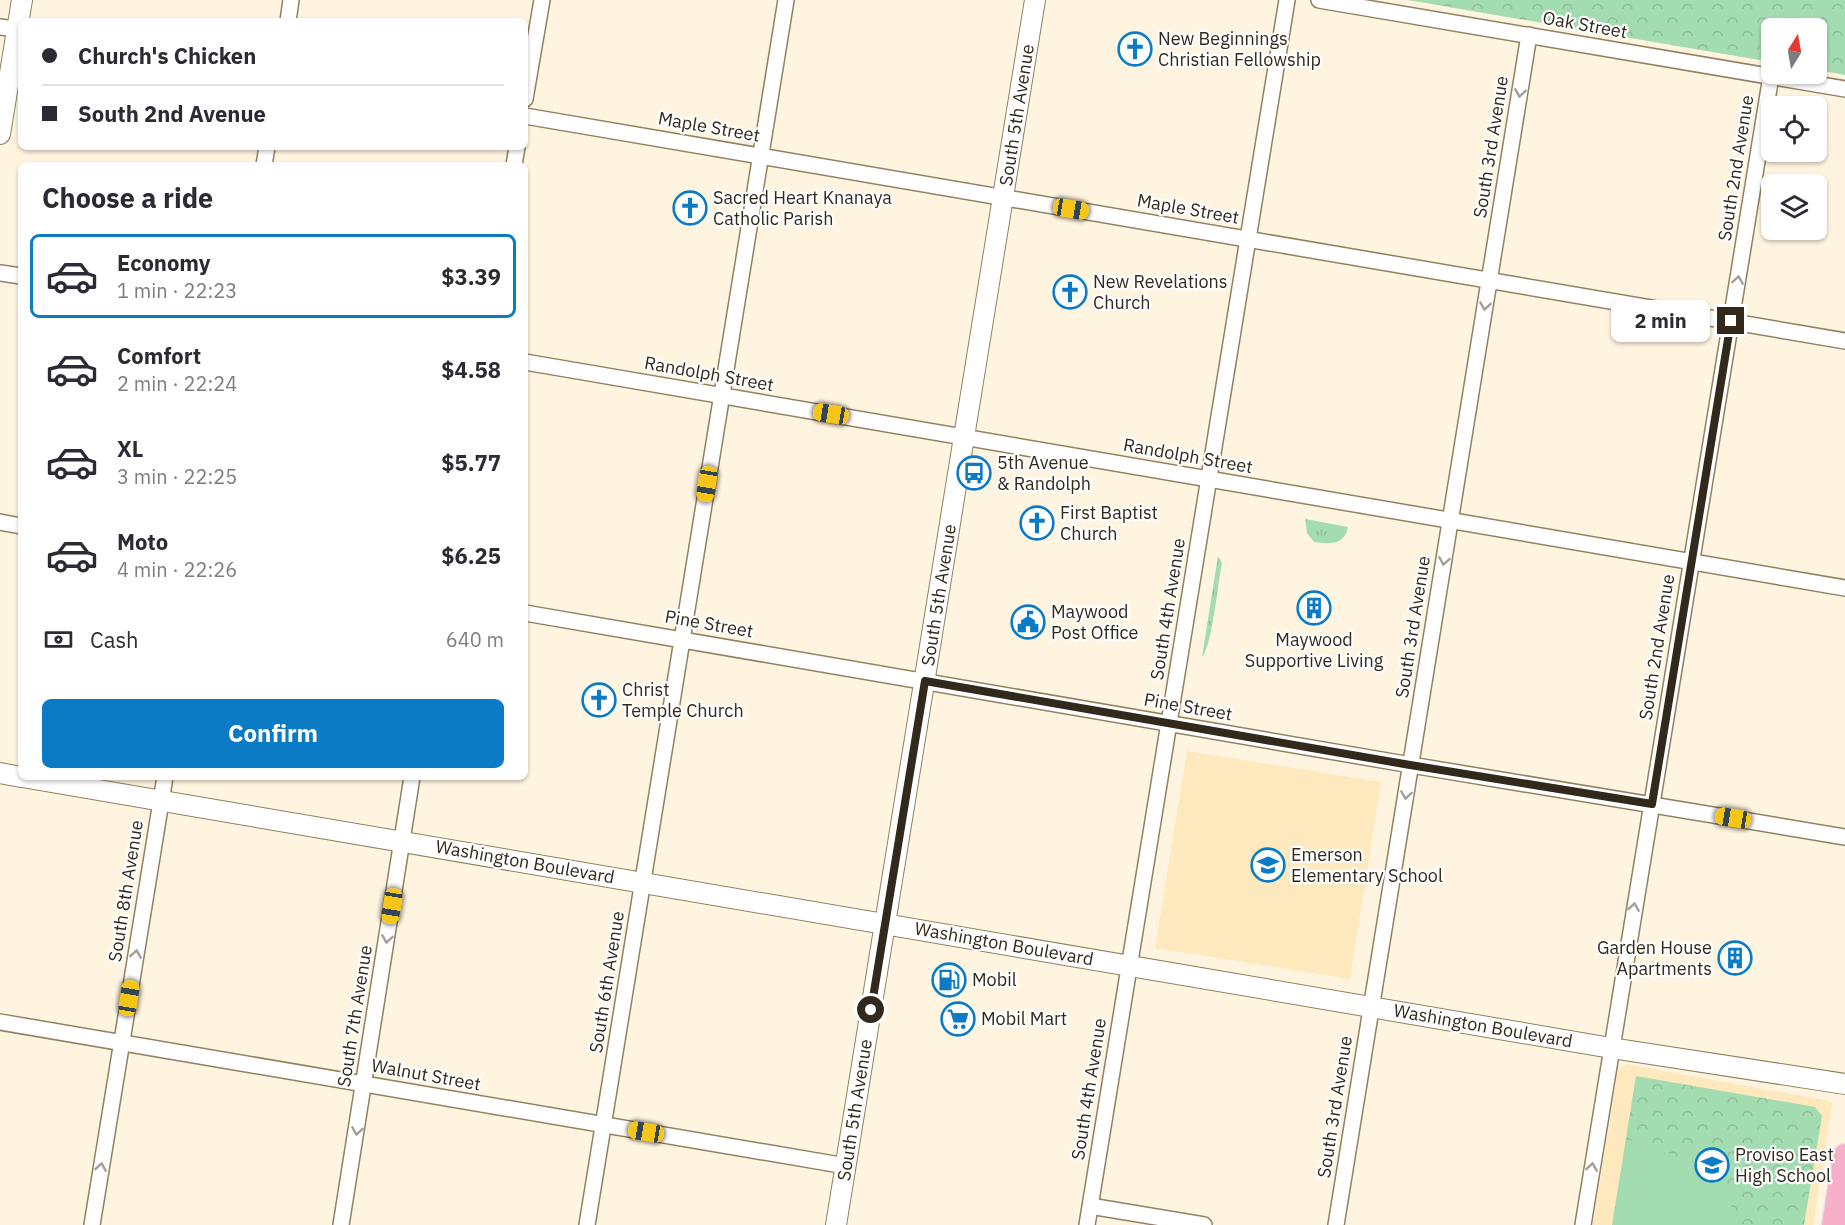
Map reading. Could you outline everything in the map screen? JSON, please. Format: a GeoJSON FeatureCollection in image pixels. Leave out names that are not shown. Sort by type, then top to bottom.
{"type":"FeatureCollection","features":[{"type":"Feature","properties":{"kind":"main road"},"geometry":{"type":"LineString","coordinates":[[1834,1225],[1845,1156]]}},
{"type":"Feature","properties":{"kind":"street"},"geometry":{"type":"LineString","coordinates":[[0,134],[13,29],[22,0]]}},
{"type":"Feature","properties":{"kind":"street"},"geometry":{"type":"LineString","coordinates":[[288,18],[291,0]]}},
{"type":"Feature","properties":{"kind":"street"},"geometry":{"type":"LineString","coordinates":[[528,82],[542,0]]}},
{"type":"Feature","properties":{"kind":"street","name":"South 6th Avenue"},"geometry":{"type":"LineString","coordinates":[[587,1225],[786,0]]}},
{"type":"Feature","properties":{"kind":"street","name":"South 5th Avenue"},"geometry":{"type":"LineString","coordinates":[[836,1225],[1035,0]]}},
{"type":"Feature","properties":{"kind":"street","name":"South 4th Avenue"},"geometry":{"type":"LineString","coordinates":[[1087,1225],[1287,0]]}},
{"type":"Feature","properties":{"kind":"street","name":"Oak Street"},"geometry":{"type":"LineString","coordinates":[[1319,0],[1761,74]]}},
{"type":"Feature","properties":{"kind":"street","name":"South 3rd Avenue"},"geometry":{"type":"LineString","coordinates":[[1336,1225],[1529,35]]}},
{"type":"Feature","properties":{"kind":"street","name":"South 2nd Avenue"},"geometry":{"type":"LineString","coordinates":[[1583,1225],[1770,84]]}},
{"type":"Feature","properties":{"kind":"street","name":"Oak Street"},"geometry":{"type":"LineString","coordinates":[[1817,84],[1845,89]]}},
{"type":"Feature","properties":{"kind":"street","name":"Maple Street"},"geometry":{"type":"LineString","coordinates":[[528,117],[1845,341]]}},
{"type":"Feature","properties":{"kind":"street"},"geometry":{"type":"LineString","coordinates":[[0,273],[18,276]]}},
{"type":"Feature","properties":{"kind":"street","name":"Randolph Street"},"geometry":{"type":"LineString","coordinates":[[528,363],[1845,588]]}},
{"type":"Feature","properties":{"kind":"street"},"geometry":{"type":"LineString","coordinates":[[0,522],[18,525]]}},
{"type":"Feature","properties":{"kind":"street","name":"Pine Street"},"geometry":{"type":"LineString","coordinates":[[528,614],[1845,837]]}},
{"type":"Feature","properties":{"kind":"street","name":"Washington Boulevard"},"geometry":{"type":"LineString","coordinates":[[0,773],[18,776]]}},
{"type":"Feature","properties":{"kind":"street","name":"Washington Boulevard"},"geometry":{"type":"LineString","coordinates":[[39,780],[1611,1048],[1845,1084]]}},
{"type":"Feature","properties":{"kind":"street","name":"South 8th Avenue"},"geometry":{"type":"LineString","coordinates":[[92,1225],[164,780]]}},
{"type":"Feature","properties":{"kind":"street","name":"South 7th Avenue"},"geometry":{"type":"LineString","coordinates":[[341,1225],[412,780]]}},
{"type":"Feature","properties":{"kind":"street","name":"Walnut Street"},"geometry":{"type":"LineString","coordinates":[[0,1022],[846,1166]]}},
{"type":"Feature","properties":{"kind":"street"},"geometry":{"type":"LineString","coordinates":[[1090,1206],[1204,1225]]}},
{"type":"Feature","properties":{"kind":"shaded area","name":"Emerson Elementary School"},"geometry":{"type":"Polygon","coordinates":[[[1187,751],[1381,782],[1350,979],[1155,948],[1187,751]]]}},
{"type":"Feature","properties":{"kind":"shaded area","name":"Proviso East High School"},"geometry":{"type":"Polygon","coordinates":[[[1626,1064],[1830,1101],[1832,1105],[1813,1225],[1593,1225],[1618,1071],[1626,1064]]]}},
{"type":"Feature","properties":{"kind":"green space"},"geometry":{"type":"Polygon","coordinates":[[[1408,0],[1845,0],[1845,75],[1827,72],[1827,18],[1761,18],[1761,60],[1408,0]]]}},
{"type":"Feature","properties":{"kind":"green space"},"geometry":{"type":"Polygon","coordinates":[[[1305,519],[1348,527],[1340,541],[1314,542],[1307,533],[1305,519]]]}},
{"type":"Feature","properties":{"kind":"green space"},"geometry":{"type":"Polygon","coordinates":[[[1218,556],[1222,563],[1209,641],[1202,657],[1218,556]]]}},
{"type":"Feature","properties":{"kind":"green space","name":"Proviso East High School"},"geometry":{"type":"Polygon","coordinates":[[[1636,1076],[1815,1107],[1822,1116],[1804,1225],[1612,1225],[1636,1076]]]}},
{"type":"Feature","properties":{"kind":"green space"},"geometry":{"type":"Polygon","coordinates":[[[1628,1140],[1664,1151],[1696,1169],[1722,1194],[1743,1225],[1613,1225],[1628,1140]]]}},
{"type":"Feature","properties":{"kind":"place","name":"New Beginnings Christian Fellowship"},"geometry":{"type":"Point","coordinates":[1135,49]}},
{"type":"Feature","properties":{"kind":"place","name":"Sacred Heart Knanaya Catholic Parish"},"geometry":{"type":"Point","coordinates":[690,208]}},
{"type":"Feature","properties":{"kind":"place","name":"New Revelations Church"},"geometry":{"type":"Point","coordinates":[1070,292]}},
{"type":"Feature","properties":{"kind":"place","name":"5th Avenue & Randolph"},"geometry":{"type":"Point","coordinates":[974,473]}},
{"type":"Feature","properties":{"kind":"place","name":"First Baptist Church"},"geometry":{"type":"Point","coordinates":[1037,523]}},
{"type":"Feature","properties":{"kind":"place","name":"Maywood Supportive Living"},"geometry":{"type":"Point","coordinates":[1314,608]}},
{"type":"Feature","properties":{"kind":"place","name":"Maywood Post Office"},"geometry":{"type":"Point","coordinates":[1028,622]}},
{"type":"Feature","properties":{"kind":"place","name":"Christ Temple Church"},"geometry":{"type":"Point","coordinates":[599,700]}},
{"type":"Feature","properties":{"kind":"place","name":"Emerson Elementary School"},"geometry":{"type":"Point","coordinates":[1268,865]}},
{"type":"Feature","properties":{"kind":"place","name":"Garden House Apartments"},"geometry":{"type":"Point","coordinates":[1735,958]}},
{"type":"Feature","properties":{"kind":"place","name":"Mobil"},"geometry":{"type":"Point","coordinates":[949,980]}},
{"type":"Feature","properties":{"kind":"place","name":"Mobil Mart"},"geometry":{"type":"Point","coordinates":[958,1019]}},
{"type":"Feature","properties":{"kind":"place","name":"Proviso East High School"},"geometry":{"type":"Point","coordinates":[1712,1165]}},
{"type":"Feature","properties":{"kind":"route"},"geometry":{"type":"LineString","coordinates":[[871,1010],[925,681],[1410,765],[1652,804],[1731,321]]}}]}
